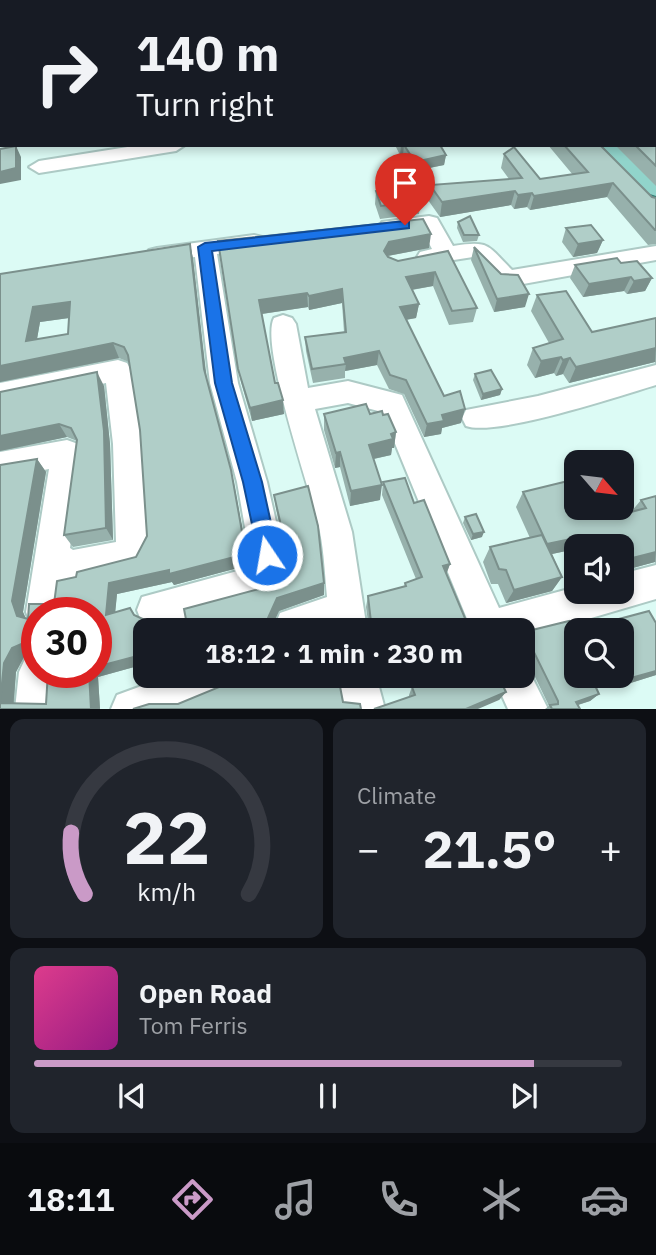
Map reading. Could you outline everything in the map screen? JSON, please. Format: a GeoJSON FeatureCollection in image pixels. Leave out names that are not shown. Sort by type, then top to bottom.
{"type":"FeatureCollection","features":[{"type":"Feature","properties":{"kind":"main road"},"geometry":{"type":"LineString","coordinates":[[599,147],[656,204]]}},
{"type":"Feature","properties":{"kind":"main road"},"geometry":{"type":"LineString","coordinates":[[615,147],[656,188]]}},
{"type":"Feature","properties":{"kind":"street"},"geometry":{"type":"LineString","coordinates":[[39,167],[164,147]]}},
{"type":"Feature","properties":{"kind":"street"},"geometry":{"type":"LineString","coordinates":[[364,230],[429,223],[446,254]]}},
{"type":"Feature","properties":{"kind":"street"},"geometry":{"type":"LineString","coordinates":[[138,258],[274,239]]}},
{"type":"Feature","properties":{"kind":"street"},"geometry":{"type":"LineString","coordinates":[[155,610],[272,579],[252,482],[223,383],[205,247]]}},
{"type":"Feature","properties":{"kind":"street"},"geometry":{"type":"LineString","coordinates":[[408,262],[478,249],[507,279],[656,253]]}},
{"type":"Feature","properties":{"kind":"street"},"geometry":{"type":"LineString","coordinates":[[283,324],[289,368],[336,532],[348,618]]}},
{"type":"Feature","properties":{"kind":"street"},"geometry":{"type":"LineString","coordinates":[[0,394],[118,370],[128,444],[133,548],[130,554],[122,557],[68,568],[51,555]]}},
{"type":"Feature","properties":{"kind":"street"},"geometry":{"type":"LineString","coordinates":[[476,418],[538,407],[656,375]]}},
{"type":"Feature","properties":{"kind":"street"},"geometry":{"type":"LineString","coordinates":[[298,401],[348,391],[392,403],[483,618]]}},
{"type":"Feature","properties":{"kind":"street"},"geometry":{"type":"LineString","coordinates":[[0,465],[67,453],[46,597]]}},
{"type":"Feature","properties":{"kind":"street"},"geometry":{"type":"LineString","coordinates":[[530,618],[656,582]]}},
{"type":"Feature","properties":{"kind":"street"},"geometry":{"type":"LineString","coordinates":[[35,709],[37,688]]}},
{"type":"Feature","properties":{"kind":"street"},"geometry":{"type":"LineString","coordinates":[[131,709],[187,688]]}},
{"type":"Feature","properties":{"kind":"street"},"geometry":{"type":"LineString","coordinates":[[518,688],[528,709]]}},
{"type":"Feature","properties":{"kind":"building"},"geometry":{"type":"Polygon","coordinates":[[[16,147],[16,168],[0,172],[0,149],[16,147]]]}},
{"type":"Feature","properties":{"kind":"building"},"geometry":{"type":"Polygon","coordinates":[[[405,147],[441,147],[446,155],[415,162],[405,147]]]}},
{"type":"Feature","properties":{"kind":"building"},"geometry":{"type":"Polygon","coordinates":[[[514,147],[540,179],[588,172],[566,147],[602,147],[656,198],[656,230],[613,183],[534,196],[532,193],[518,195],[515,191],[442,202],[430,185],[522,178],[504,154],[514,147]]]}},
{"type":"Feature","properties":{"kind":"building"},"geometry":{"type":"Polygon","coordinates":[[[637,147],[656,147],[656,166],[637,147]]]}},
{"type":"Feature","properties":{"kind":"building"},"geometry":{"type":"Polygon","coordinates":[[[385,186],[397,186],[421,201],[381,206],[376,191],[385,186]]]}},
{"type":"Feature","properties":{"kind":"building"},"geometry":{"type":"Polygon","coordinates":[[[470,216],[479,235],[464,235],[458,222],[470,216]]]}},
{"type":"Feature","properties":{"kind":"building"},"geometry":{"type":"Polygon","coordinates":[[[423,219],[431,234],[389,242],[384,251],[388,257],[398,261],[448,251],[477,308],[452,311],[435,272],[406,277],[419,304],[400,307],[444,396],[460,391],[465,409],[442,415],[444,421],[427,424],[406,380],[390,375],[379,351],[344,358],[346,364],[312,369],[305,337],[346,332],[342,289],[309,296],[307,293],[259,300],[275,383],[278,383],[283,400],[250,408],[238,369],[218,241],[423,219]]]}},
{"type":"Feature","properties":{"kind":"building"},"geometry":{"type":"Polygon","coordinates":[[[591,225],[603,240],[578,244],[566,228],[591,225]]]}},
{"type":"Feature","properties":{"kind":"building"},"geometry":{"type":"Polygon","coordinates":[[[190,244],[204,369],[231,470],[246,554],[169,574],[169,570],[109,583],[108,597],[55,597],[57,581],[76,577],[77,572],[136,557],[147,536],[140,430],[128,355],[124,347],[113,343],[0,366],[0,274],[190,244]],[[70,302],[33,307],[26,341],[68,334],[70,302]]]}},
{"type":"Feature","properties":{"kind":"building"},"geometry":{"type":"Polygon","coordinates":[[[474,247],[501,274],[518,275],[529,294],[497,299],[474,247]]]}},
{"type":"Feature","properties":{"kind":"building"},"geometry":{"type":"Polygon","coordinates":[[[617,258],[621,263],[637,261],[652,278],[634,281],[631,277],[589,284],[575,265],[617,258]]]}},
{"type":"Feature","properties":{"kind":"building"},"geometry":{"type":"Polygon","coordinates":[[[566,291],[592,332],[656,318],[656,348],[576,367],[570,358],[541,361],[533,348],[563,339],[537,295],[566,291]]]}},
{"type":"Feature","properties":{"kind":"building"},"geometry":{"type":"Polygon","coordinates":[[[491,370],[502,389],[483,394],[475,374],[491,370]]]}},
{"type":"Feature","properties":{"kind":"building"},"geometry":{"type":"Polygon","coordinates":[[[97,372],[104,431],[106,528],[64,535],[77,440],[71,428],[59,424],[0,436],[0,392],[97,372]]]}},
{"type":"Feature","properties":{"kind":"building"},"geometry":{"type":"Polygon","coordinates":[[[366,404],[370,414],[382,411],[383,415],[388,414],[396,432],[391,434],[393,439],[369,445],[382,485],[351,491],[340,452],[336,453],[324,414],[366,404]]]}},
{"type":"Feature","properties":{"kind":"building"},"geometry":{"type":"Polygon","coordinates":[[[37,459],[12,601],[17,616],[21,617],[21,644],[12,648],[4,663],[0,703],[0,465],[37,459]]]}},
{"type":"Feature","properties":{"kind":"building"},"geometry":{"type":"Polygon","coordinates":[[[405,478],[414,503],[424,500],[450,564],[443,566],[465,618],[371,618],[368,596],[406,586],[405,583],[422,577],[383,482],[405,478]]]}},
{"type":"Feature","properties":{"kind":"building"},"geometry":{"type":"Polygon","coordinates":[[[564,482],[564,520],[634,520],[634,511],[646,508],[641,500],[656,496],[656,552],[634,558],[634,534],[564,534],[564,540],[547,544],[523,492],[564,482]]]}},
{"type":"Feature","properties":{"kind":"building"},"geometry":{"type":"Polygon","coordinates":[[[308,486],[318,526],[324,583],[277,598],[268,618],[186,618],[184,609],[270,586],[285,579],[290,565],[274,495],[308,486]]]}},
{"type":"Feature","properties":{"kind":"building"},"geometry":{"type":"Polygon","coordinates":[[[476,514],[484,532],[473,534],[465,517],[476,514]]]}},
{"type":"Feature","properties":{"kind":"building"},"geometry":{"type":"Polygon","coordinates":[[[542,535],[562,577],[514,590],[506,570],[499,569],[490,547],[542,535]]]}},
{"type":"Feature","properties":{"kind":"building"},"geometry":{"type":"Polygon","coordinates":[[[130,608],[134,615],[140,618],[133,618],[133,657],[112,663],[112,613],[130,608]]]}},
{"type":"Feature","properties":{"kind":"building"},"geometry":{"type":"Polygon","coordinates":[[[649,611],[656,623],[656,671],[634,677],[634,618],[623,618],[649,611]]]}},
{"type":"Feature","properties":{"kind":"building"},"geometry":{"type":"Polygon","coordinates":[[[564,622],[564,688],[596,688],[599,694],[576,702],[580,709],[552,709],[550,705],[558,704],[558,701],[535,654],[535,629],[564,622]]]}},
{"type":"Feature","properties":{"kind":"building"},"geometry":{"type":"Polygon","coordinates":[[[47,688],[90,688],[91,709],[0,709],[0,703],[46,704],[47,688]]]}},
{"type":"Feature","properties":{"kind":"building"},"geometry":{"type":"Polygon","coordinates":[[[217,688],[340,688],[343,702],[360,704],[361,709],[133,709],[149,704],[178,704],[217,688]]]}},
{"type":"Feature","properties":{"kind":"building"},"geometry":{"type":"Polygon","coordinates":[[[412,688],[504,688],[506,692],[466,709],[374,709],[415,695],[412,688]]]}},
{"type":"Feature","properties":{"kind":"route"},"geometry":{"type":"LineString","coordinates":[[267,555],[252,482],[223,383],[205,247],[405,225]]}}]}
